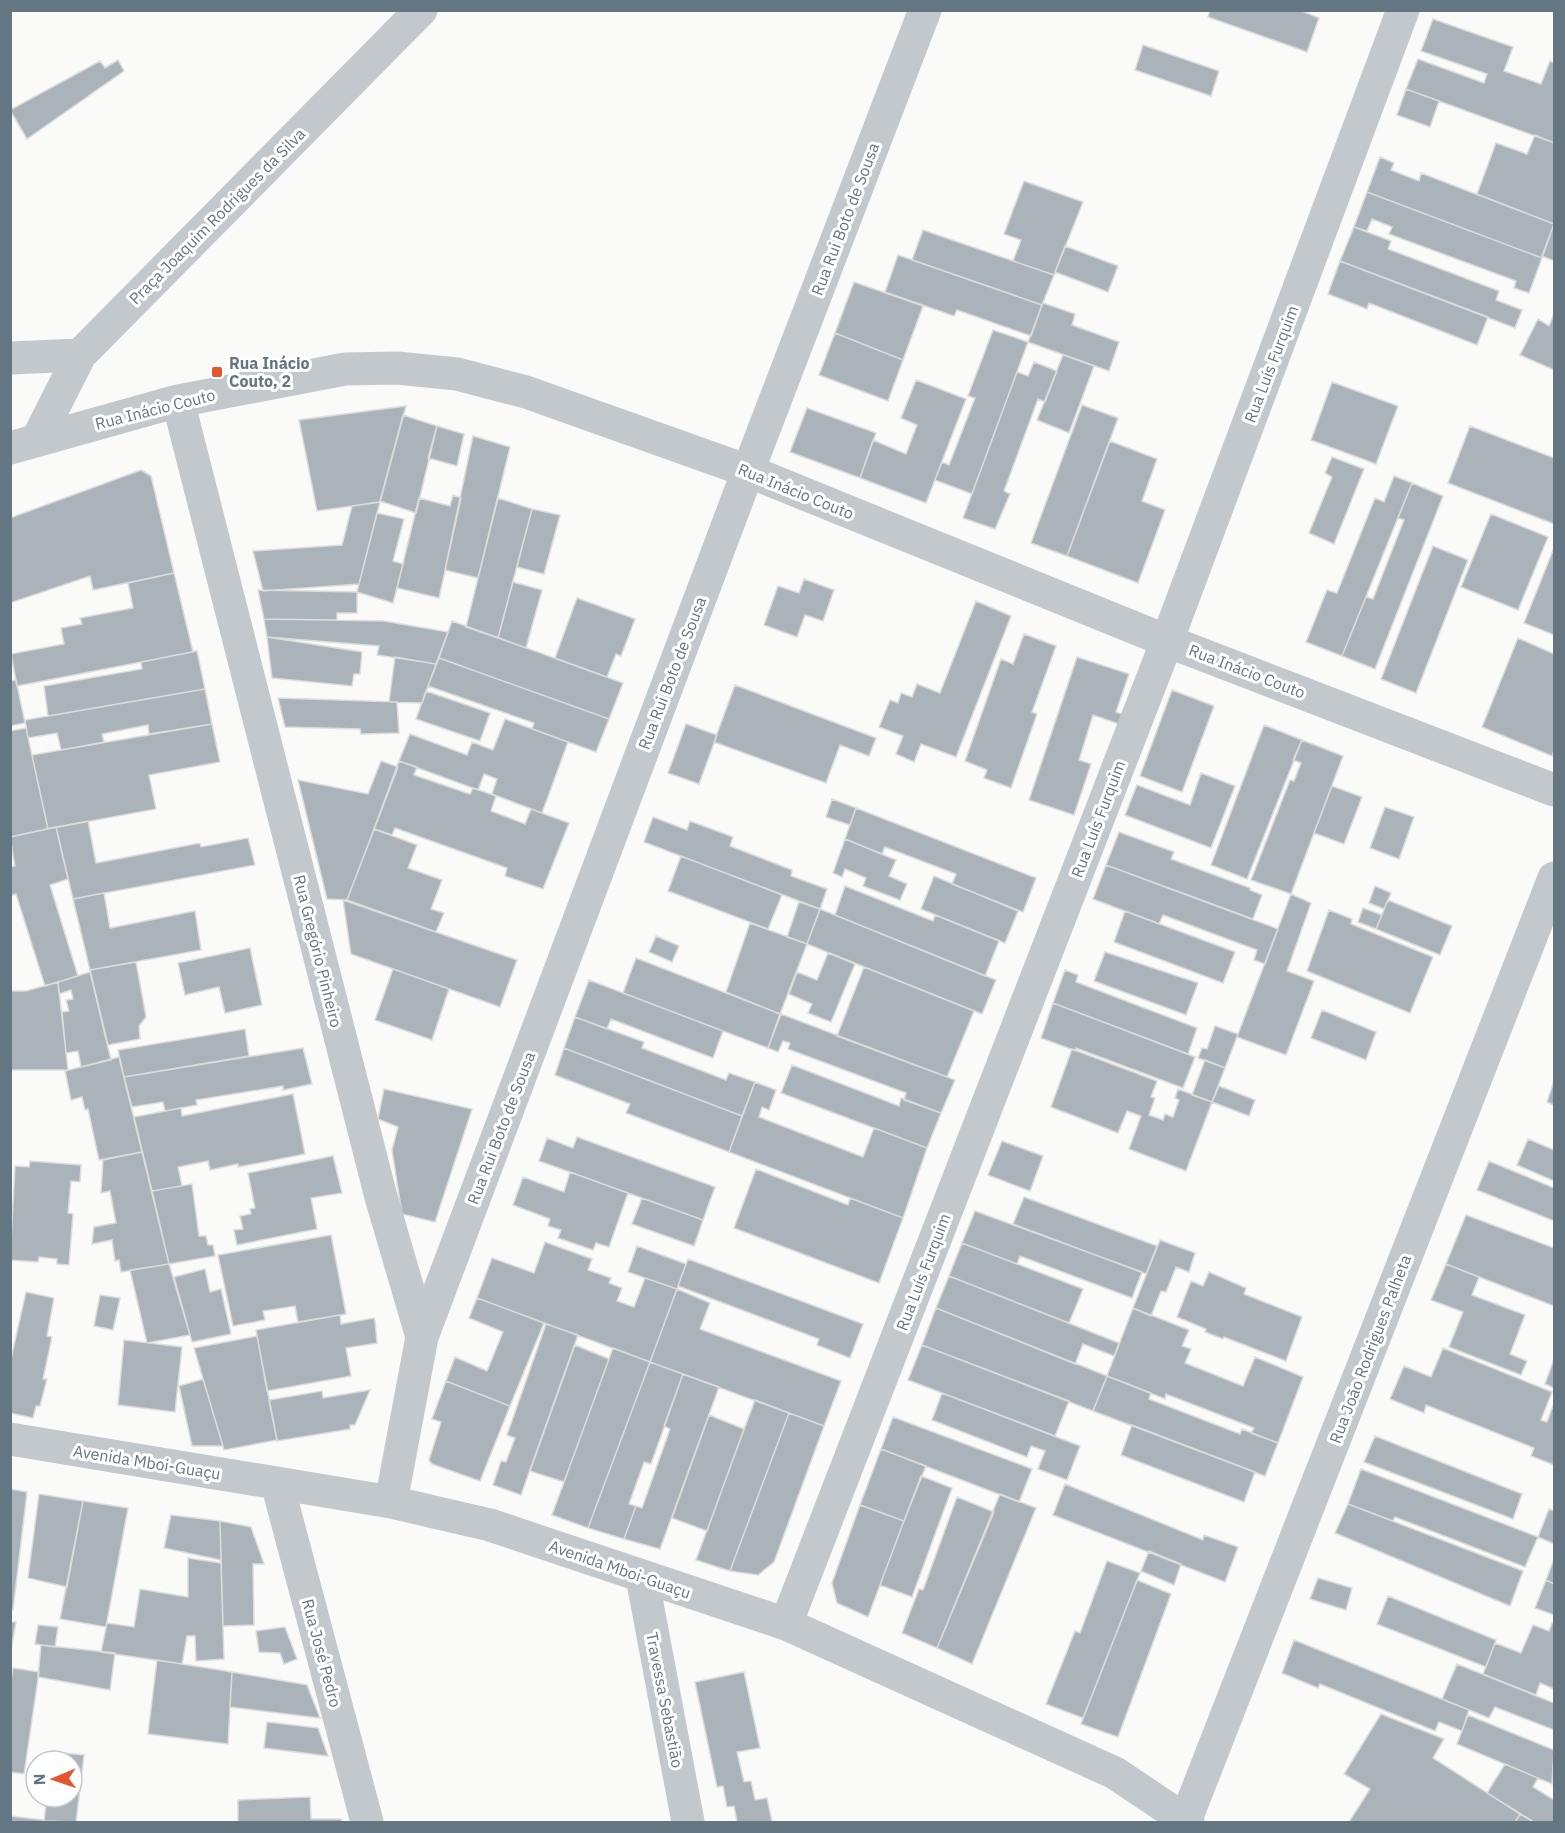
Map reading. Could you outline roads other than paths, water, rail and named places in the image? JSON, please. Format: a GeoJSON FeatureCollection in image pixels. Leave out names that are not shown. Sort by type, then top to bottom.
{"type":"FeatureCollection","features":[{"type":"Feature","properties":{"kind":"street","name":"Praça Joaquim Rodrigues da Silva"},"geometry":{"type":"LineString","coordinates":[[24,444],[80,355],[421,10]]}},
{"type":"Feature","properties":{"kind":"street","name":"Rua Rui Boto de Sousa"},"geometry":{"type":"LineString","coordinates":[[422,1337],[748,471],[925,10]]}},
{"type":"Feature","properties":{"kind":"street","name":"Rua Luís Furquim"},"geometry":{"type":"LineString","coordinates":[[786,1624],[1167,641],[1403,10]]}},
{"type":"Feature","properties":{"kind":"street"},"geometry":{"type":"LineString","coordinates":[[10,358],[80,355]]}},
{"type":"Feature","properties":{"kind":"street","name":"Rua Inácio Couto"},"geometry":{"type":"LineString","coordinates":[[24,444],[178,401],[345,369],[397,368],[457,374],[526,392],[748,471],[1167,641],[1554,790]]}},
{"type":"Feature","properties":{"kind":"street","name":"Rua Gregório Pinheiro"},"geometry":{"type":"LineString","coordinates":[[178,401],[381,1197],[422,1337],[391,1502]]}},
{"type":"Feature","properties":{"kind":"street","name":"Rua João Rodrigues Palheta"},"geometry":{"type":"LineString","coordinates":[[1187,1821],[1554,878]]}},
{"type":"Feature","properties":{"kind":"street","name":"Avenida Mboi-Guaçu"},"geometry":{"type":"LineString","coordinates":[[10,1439],[391,1502],[490,1525],[786,1624],[1115,1773],[1187,1821]]}},
{"type":"Feature","properties":{"kind":"street","name":"Rua José Pedro"},"geometry":{"type":"LineString","coordinates":[[277,1483],[367,1822]]}},
{"type":"Feature","properties":{"kind":"street","name":"Travessa Sebastião"},"geometry":{"type":"LineString","coordinates":[[642,1577],[688,1822]]}},
{"type":"Feature","properties":{"kind":"place","name":"Rua Inácio Couto, 2"},"geometry":{"type":"Point","coordinates":[217,372]}}]}
